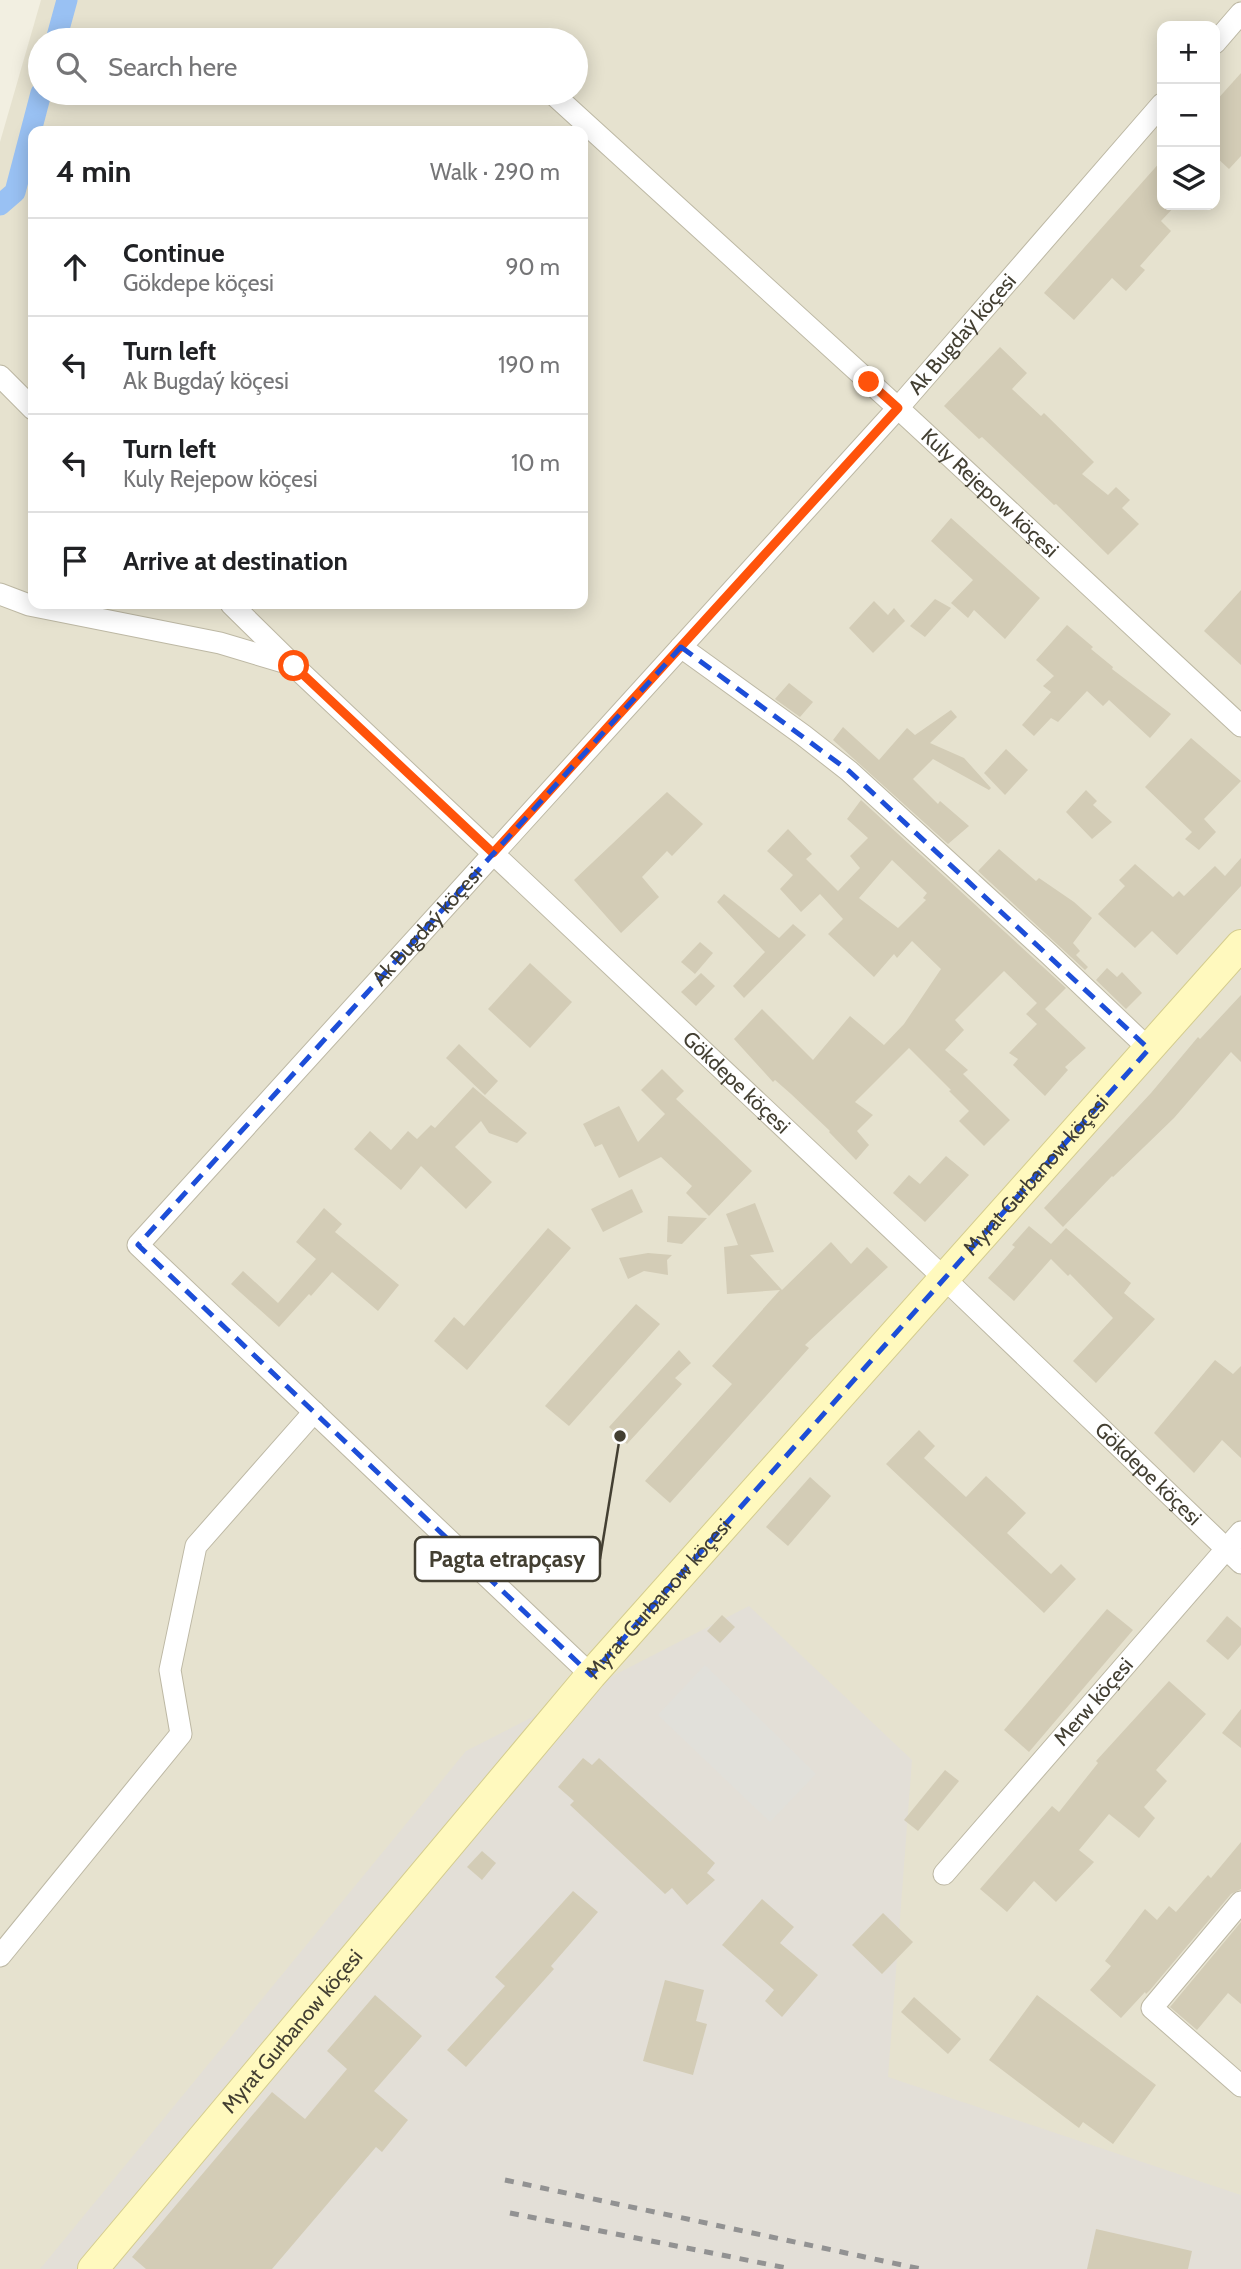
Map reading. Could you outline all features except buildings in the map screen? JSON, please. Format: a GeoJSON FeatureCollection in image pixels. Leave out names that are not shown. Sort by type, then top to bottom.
{"type":"FeatureCollection","features":[{"type":"Feature","properties":{"kind":"street"},"geometry":{"type":"LineString","coordinates":[[1220,37],[1241,13]]}},
{"type":"Feature","properties":{"kind":"street","name":"Kuly Rejepow köçesi"},"geometry":{"type":"LineString","coordinates":[[565,105],[1241,726]]}},
{"type":"Feature","properties":{"kind":"street","name":"Ak Bugdaý köçesi"},"geometry":{"type":"LineString","coordinates":[[314,1412],[138,1245],[898,408],[1157,110]]}},
{"type":"Feature","properties":{"kind":"street"},"geometry":{"type":"LineString","coordinates":[[0,376],[28,404]]}},
{"type":"Feature","properties":{"kind":"street"},"geometry":{"type":"LineString","coordinates":[[0,594],[28,605]]}},
{"type":"Feature","properties":{"kind":"street"},"geometry":{"type":"LineString","coordinates":[[49,609],[220,643],[294,666]]}},
{"type":"Feature","properties":{"kind":"street","name":"Gökdepe köçesi"},"geometry":{"type":"LineString","coordinates":[[236,609],[945,1279],[1233,1556]]}},
{"type":"Feature","properties":{"kind":"street"},"geometry":{"type":"LineString","coordinates":[[681,647],[849,771],[1149,1049]]}},
{"type":"Feature","properties":{"kind":"street","name":"Myrat Gurbanow köçesi"},"geometry":{"type":"LineString","coordinates":[[93,2269],[591,1675],[1241,944]]}},
{"type":"Feature","properties":{"kind":"street"},"geometry":{"type":"LineString","coordinates":[[0,1956],[181,1734],[170,1670],[196,1546],[314,1412],[591,1675]]}},
{"type":"Feature","properties":{"kind":"street","name":"Merw köçesi"},"geometry":{"type":"LineString","coordinates":[[944,1874],[1233,1556],[1241,1532]]}},
{"type":"Feature","properties":{"kind":"street"},"geometry":{"type":"LineString","coordinates":[[1241,1902],[1152,2008],[1241,2086]]}},
{"type":"Feature","properties":{"kind":"highlighted area"},"geometry":{"type":"Polygon","coordinates":[[[681,647],[849,771],[1149,1049],[591,1675],[138,1245],[681,647]]]}},
{"type":"Feature","properties":{"kind":"shaded area"},"geometry":{"type":"Polygon","coordinates":[[[41,0],[1241,0],[1241,2269],[0,2269],[0,142],[28,45],[28,105],[588,105],[588,28],[33,28],[41,0]]]}},
{"type":"Feature","properties":{"kind":"shaded area"},"geometry":{"type":"Polygon","coordinates":[[[749,1606],[912,1760],[888,2077],[1241,2195],[1241,2269],[40,2269],[466,1751],[749,1606]]]}},
{"type":"Feature","properties":{"kind":"shaded area"},"geometry":{"type":"Polygon","coordinates":[[[705,1665],[816,1774],[770,1822],[658,1715],[705,1665]]]}},
{"type":"Feature","properties":{"kind":"waterway"},"geometry":{"type":"LineString","coordinates":[[59,28],[67,0]]}},
{"type":"Feature","properties":{"kind":"waterway"},"geometry":{"type":"LineString","coordinates":[[32,126],[38,105]]}},
{"type":"Feature","properties":{"kind":"waterway"},"geometry":{"type":"LineString","coordinates":[[0,205],[15,192],[28,142]]}},
{"type":"Feature","properties":{"kind":"railway"},"geometry":{"type":"LineString","coordinates":[[505,2180],[921,2269]]}},
{"type":"Feature","properties":{"kind":"railway"},"geometry":{"type":"LineString","coordinates":[[510,2213],[792,2269]]}},
{"type":"Feature","properties":{"kind":"place","name":"Pagta etrapçasy"},"geometry":{"type":"Point","coordinates":[620,1436]}},
{"type":"Feature","properties":{"kind":"route"},"geometry":{"type":"LineString","coordinates":[[294,666],[493,853],[898,408],[869,382]]}}]}
